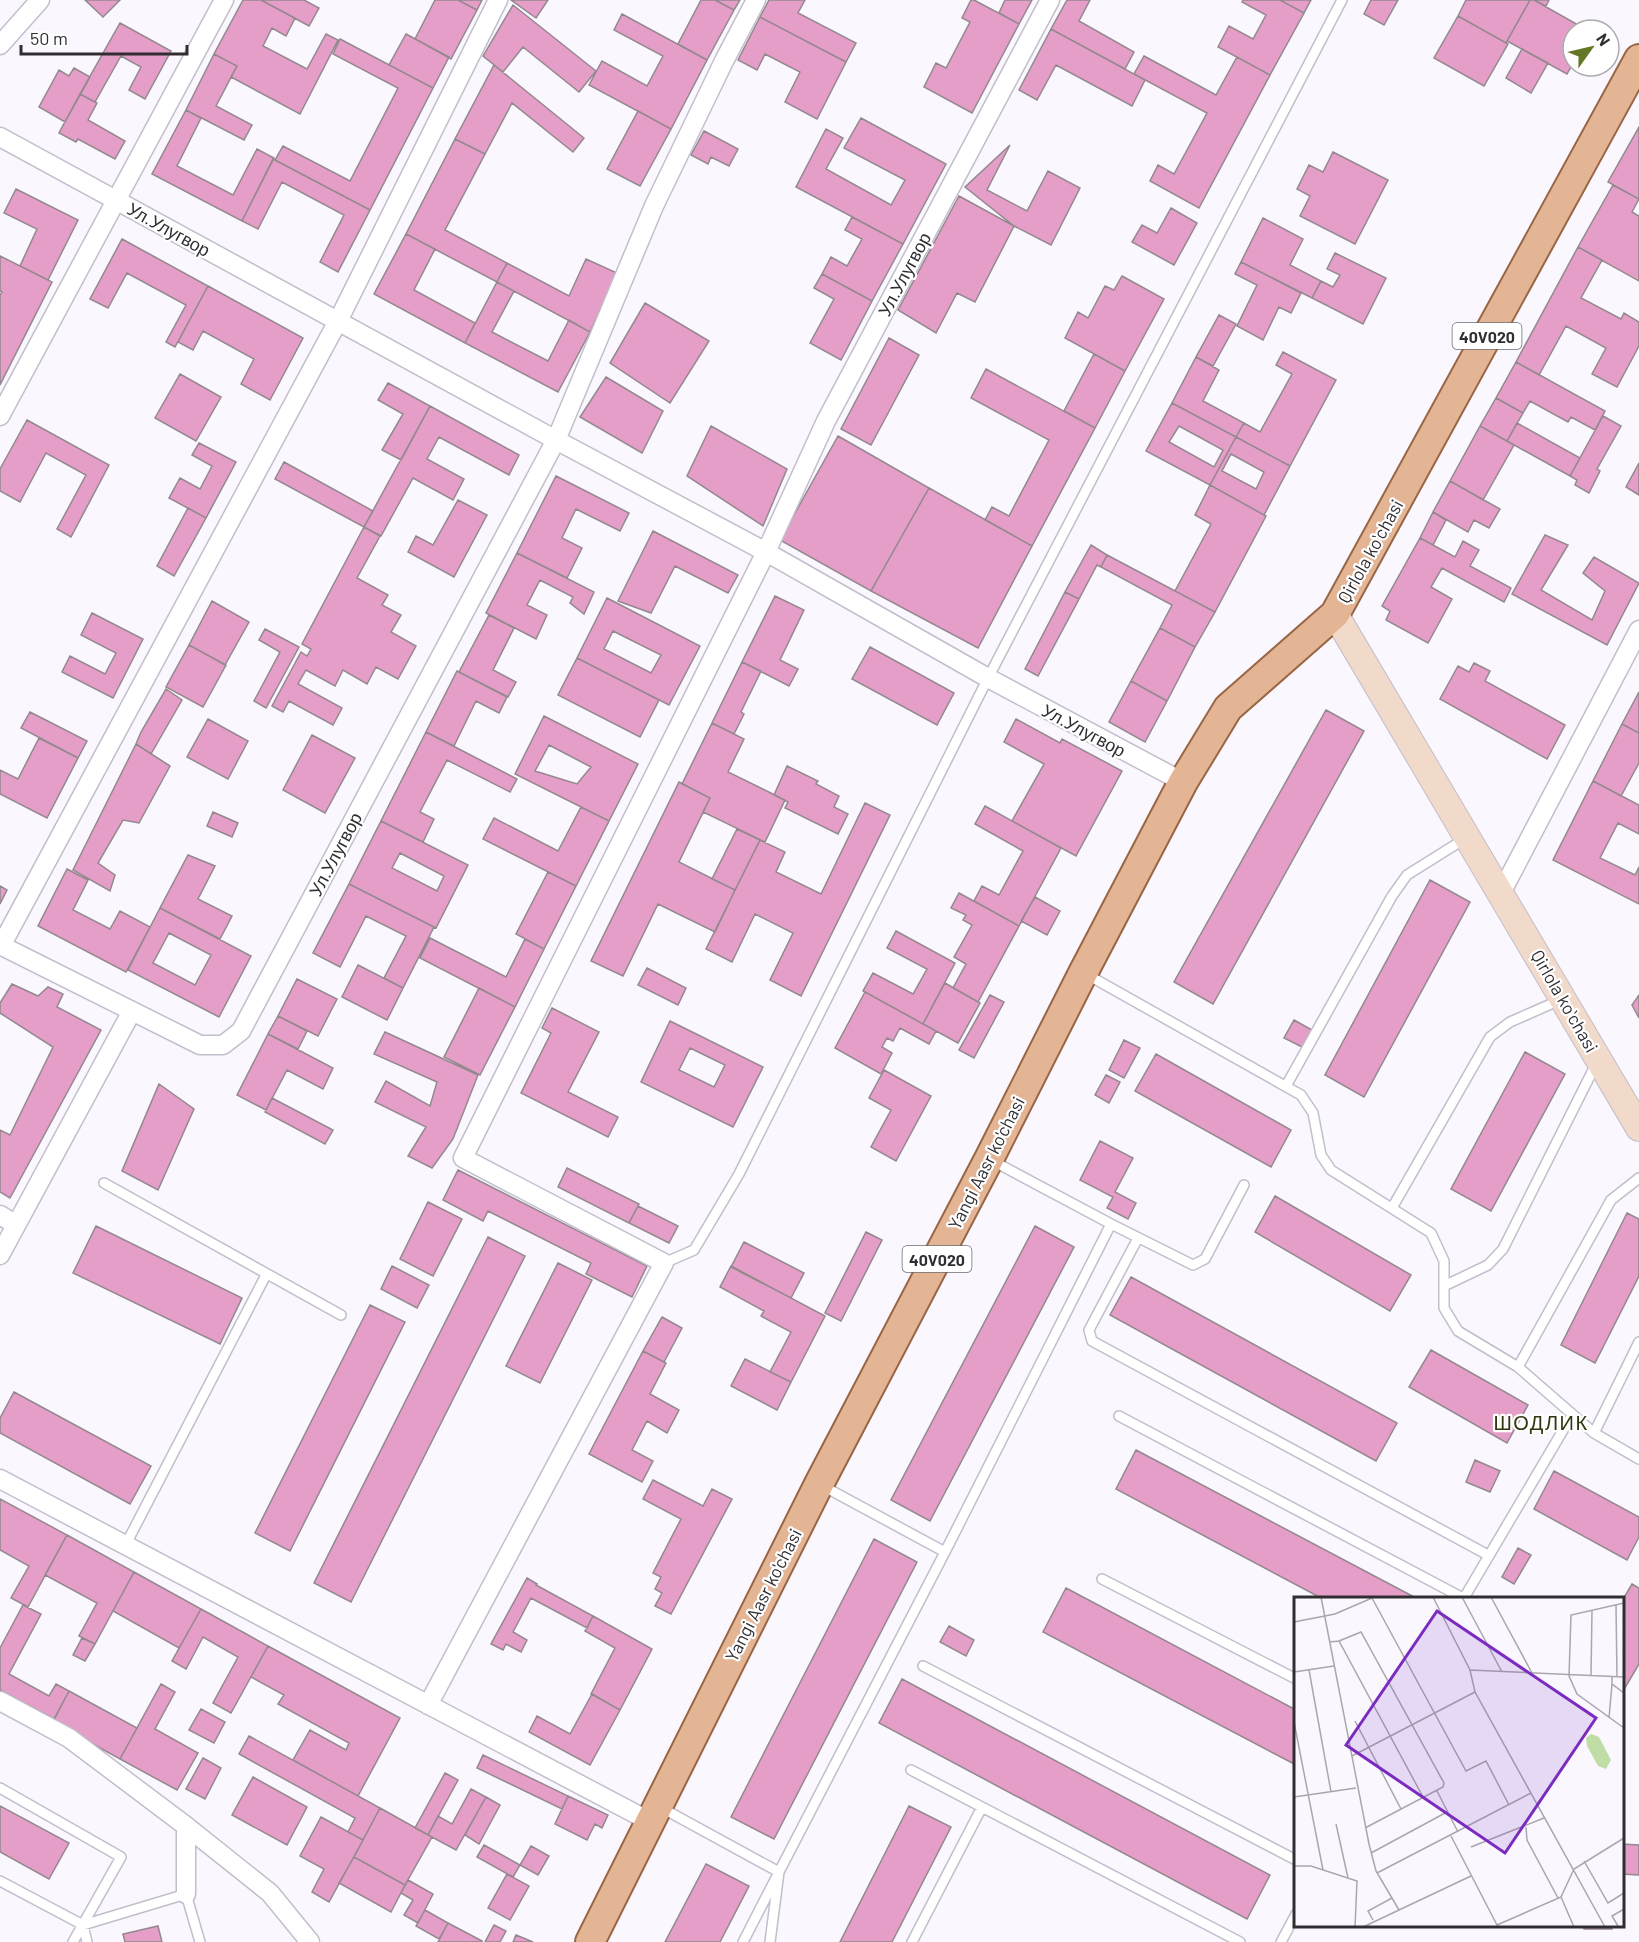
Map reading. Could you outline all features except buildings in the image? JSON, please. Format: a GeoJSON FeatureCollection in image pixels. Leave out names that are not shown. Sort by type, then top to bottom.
{"type":"FeatureCollection","features":[{"type":"Feature","properties":{"kind":"main road","name":"Qirlola koʻchasi"},"geometry":{"type":"LineString","coordinates":[[1335,614],[1639,59]]}},
{"type":"Feature","properties":{"kind":"main road","name":"Yangi Aasr ko'chasi"},"geometry":{"type":"LineString","coordinates":[[590,1942],[819,1484],[1183,782],[1228,708],[1335,614]]}},
{"type":"Feature","properties":{"kind":"street"},"geometry":{"type":"LineString","coordinates":[[0,45],[40,0]]}},
{"type":"Feature","properties":{"kind":"street"},"geometry":{"type":"LineString","coordinates":[[0,416],[224,0]]}},
{"type":"Feature","properties":{"kind":"street","name":"Ул.Улугвор"},"geometry":{"type":"LineString","coordinates":[[498,0],[338,321],[1,946],[200,1045],[223,1046],[241,1030],[556,440],[654,206],[756,0]]}},
{"type":"Feature","properties":{"kind":"street","name":"Ул.Улугвор"},"geometry":{"type":"LineString","coordinates":[[664,1263],[463,1158],[766,552],[826,421],[1050,0]]}},
{"type":"Feature","properties":{"kind":"street","name":"Ул.Улугвор"},"geometry":{"type":"LineString","coordinates":[[0,137],[766,552],[988,678],[1183,782]]}},
{"type":"Feature","properties":{"kind":"street","name":"Qirlola koʻchasi"},"geometry":{"type":"LineString","coordinates":[[1335,614],[1639,1128]]}},
{"type":"Feature","properties":{"kind":"street"},"geometry":{"type":"LineString","coordinates":[[1501,893],[1639,630]]}},
{"type":"Feature","properties":{"kind":"street"},"geometry":{"type":"LineString","coordinates":[[0,1255],[132,1011]]}},
{"type":"Feature","properties":{"kind":"street"},"geometry":{"type":"LineString","coordinates":[[0,1215],[16,1225]]}},
{"type":"Feature","properties":{"kind":"street"},"geometry":{"type":"LineString","coordinates":[[428,1705],[664,1263]]}},
{"type":"Feature","properties":{"kind":"street"},"geometry":{"type":"LineString","coordinates":[[0,1479],[428,1705],[653,1813]]}},
{"type":"Feature","properties":{"kind":"street"},"geometry":{"type":"LineString","coordinates":[[0,1701],[69,1738],[186,1826],[270,1893],[310,1942]]}},
{"type":"Feature","properties":{"kind":"street"},"geometry":{"type":"LineString","coordinates":[[186,1826],[186,1894]]}},
{"type":"Feature","properties":{"kind":"lane"},"geometry":{"type":"LineString","coordinates":[[664,1263],[694,1250],[739,1174],[988,678],[1342,0]]}},
{"type":"Feature","properties":{"kind":"lane"},"geometry":{"type":"LineString","coordinates":[[1286,1086],[1392,896],[1407,875],[1468,837]]}},
{"type":"Feature","properties":{"kind":"lane"},"geometry":{"type":"LineString","coordinates":[[1083,973],[1301,1095],[1313,1113],[1321,1155],[1331,1170],[1431,1233],[1444,1261],[1444,1308],[1458,1331],[1518,1367],[1594,1433],[1639,1459]]}},
{"type":"Feature","properties":{"kind":"lane"},"geometry":{"type":"LineString","coordinates":[[1392,1208],[1490,1037],[1510,1022],[1563,999]]}},
{"type":"Feature","properties":{"kind":"lane"},"geometry":{"type":"LineString","coordinates":[[1444,1286],[1488,1265],[1503,1249],[1598,1059]]}},
{"type":"Feature","properties":{"kind":"lane"},"geometry":{"type":"LineString","coordinates":[[989,1159],[1193,1265],[1205,1258],[1244,1185]]}},
{"type":"Feature","properties":{"kind":"lane"},"geometry":{"type":"LineString","coordinates":[[1518,1367],[1611,1200],[1639,1178]]}},
{"type":"Feature","properties":{"kind":"lane"},"geometry":{"type":"LineString","coordinates":[[104,1183],[341,1316]]}},
{"type":"Feature","properties":{"kind":"lane"},"geometry":{"type":"LineString","coordinates":[[743,1942],[1112,1224]]}},
{"type":"Feature","properties":{"kind":"lane"},"geometry":{"type":"LineString","coordinates":[[1138,1238],[1089,1330],[1092,1341],[1488,1556]]}},
{"type":"Feature","properties":{"kind":"lane"},"geometry":{"type":"LineString","coordinates":[[126,1544],[266,1275]]}},
{"type":"Feature","properties":{"kind":"lane"},"geometry":{"type":"LineString","coordinates":[[1594,1433],[1639,1342]]}},
{"type":"Feature","properties":{"kind":"lane"},"geometry":{"type":"LineString","coordinates":[[1119,1416],[1459,1597]]}},
{"type":"Feature","properties":{"kind":"lane"},"geometry":{"type":"LineString","coordinates":[[1464,1597],[1572,1416]]}},
{"type":"Feature","properties":{"kind":"lane"},"geometry":{"type":"LineString","coordinates":[[819,1484],[945,1552]]}},
{"type":"Feature","properties":{"kind":"lane"},"geometry":{"type":"LineString","coordinates":[[1102,1579],[1294,1678]]}},
{"type":"Feature","properties":{"kind":"lane"},"geometry":{"type":"LineString","coordinates":[[922,1666],[1294,1859]]}},
{"type":"Feature","properties":{"kind":"lane"},"geometry":{"type":"LineString","coordinates":[[911,1770],[1239,1942]]}},
{"type":"Feature","properties":{"kind":"lane"},"geometry":{"type":"LineString","coordinates":[[0,1788],[121,1857],[73,1942]]}},
{"type":"Feature","properties":{"kind":"lane"},"geometry":{"type":"LineString","coordinates":[[912,1942],[982,1808]]}},
{"type":"Feature","properties":{"kind":"lane"},"geometry":{"type":"LineString","coordinates":[[653,1813],[779,1872]]}},
{"type":"Feature","properties":{"kind":"lane"},"geometry":{"type":"LineString","coordinates":[[770,1942],[779,1872]]}},
{"type":"Feature","properties":{"kind":"lane"},"geometry":{"type":"LineString","coordinates":[[0,1881],[83,1925],[186,1894],[200,1942]]}},
{"type":"Feature","properties":{"kind":"lane"},"geometry":{"type":"LineString","coordinates":[[1281,1942],[1294,1918]]}},
{"type":"Feature","properties":{"kind":"lane"},"geometry":{"type":"LineString","coordinates":[[83,1925],[87,1942]]}},
{"type":"Feature","properties":{"kind":"district","name":"ШОДЛИК"},"geometry":{"type":"Point","coordinates":[1541,1422]}}]}
